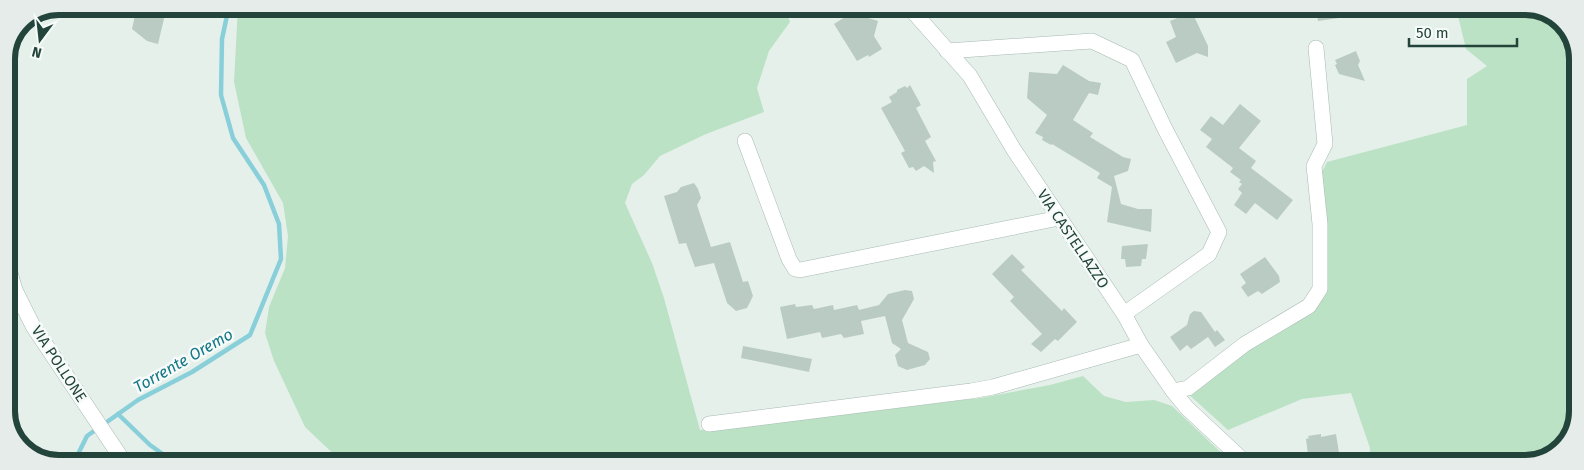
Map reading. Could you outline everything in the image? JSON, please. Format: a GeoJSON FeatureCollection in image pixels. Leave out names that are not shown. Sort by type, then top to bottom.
{"type":"FeatureCollection","features":[{"type":"Feature","properties":{"kind":"street","name":"VIA CASTELLAZZO"},"geometry":{"type":"LineString","coordinates":[[916,15],[970,76],[1014,150],[1124,314],[1141,345],[1173,391],[1187,408],[1237,455]]}},
{"type":"Feature","properties":{"kind":"street"},"geometry":{"type":"LineString","coordinates":[[947,51],[1092,41],[1132,60],[1165,129],[1219,232],[1208,254],[1124,314]]}},
{"type":"Feature","properties":{"kind":"street"},"geometry":{"type":"LineString","coordinates":[[1173,391],[1188,388],[1245,344],[1308,306],[1320,289],[1320,224],[1314,166],[1324,144],[1316,48]]}},
{"type":"Feature","properties":{"kind":"street"},"geometry":{"type":"LineString","coordinates":[[744,142],[794,269],[800,270],[1059,218]]}},
{"type":"Feature","properties":{"kind":"street","name":"VIA POLLONE"},"geometry":{"type":"LineString","coordinates":[[15,287],[34,326],[119,455]]}},
{"type":"Feature","properties":{"kind":"street"},"geometry":{"type":"LineString","coordinates":[[709,424],[993,387],[1141,345]]}},
{"type":"Feature","properties":{"kind":"green space"},"geometry":{"type":"Polygon","coordinates":[[[238,15],[787,15],[790,22],[769,51],[757,88],[764,112],[706,134],[660,156],[644,175],[632,184],[625,203],[652,263],[664,298],[700,430],[736,428],[980,398],[1050,385],[1083,376],[1104,396],[1126,402],[1154,400],[1172,406],[1224,455],[335,455],[305,427],[274,361],[265,333],[269,307],[285,268],[288,236],[283,203],[246,138],[234,82],[238,15]]]}},
{"type":"Feature","properties":{"kind":"green space"},"geometry":{"type":"Polygon","coordinates":[[[1458,15],[1536,16],[1547,21],[1558,30],[1568,48],[1569,417],[1562,435],[1552,446],[1539,453],[1525,455],[1370,455],[1370,448],[1351,393],[1302,399],[1228,430],[1186,392],[1319,303],[1321,174],[1327,162],[1467,125],[1467,79],[1487,66],[1466,49],[1458,15]]]}},
{"type":"Feature","properties":{"kind":"building"},"geometry":{"type":"Polygon","coordinates":[[[135,15],[165,15],[158,44],[147,41],[132,29],[135,15]]]}},
{"type":"Feature","properties":{"kind":"building"},"geometry":{"type":"Polygon","coordinates":[[[844,15],[864,15],[878,21],[874,36],[882,49],[869,57],[868,55],[857,61],[834,24],[845,17],[844,15]]]}},
{"type":"Feature","properties":{"kind":"building"},"geometry":{"type":"Polygon","coordinates":[[[1185,15],[1193,15],[1208,46],[1208,57],[1197,53],[1176,63],[1166,42],[1176,37],[1170,21],[1185,15]]]}},
{"type":"Feature","properties":{"kind":"building"},"geometry":{"type":"Polygon","coordinates":[[[1317,15],[1338,15],[1339,18],[1318,21],[1317,15]]]}},
{"type":"Feature","properties":{"kind":"building"},"geometry":{"type":"Polygon","coordinates":[[[1356,51],[1360,61],[1358,65],[1365,81],[1339,74],[1335,65],[1337,64],[1335,60],[1356,51]]]}},
{"type":"Feature","properties":{"kind":"building"},"geometry":{"type":"Polygon","coordinates":[[[1063,65],[1089,81],[1101,83],[1098,95],[1089,93],[1073,120],[1093,133],[1090,137],[1123,157],[1131,159],[1128,171],[1114,176],[1121,204],[1138,209],[1152,209],[1151,232],[1107,222],[1112,187],[1097,178],[1100,173],[1042,140],[1043,137],[1035,133],[1047,115],[1027,98],[1029,72],[1057,74],[1063,65]]]}},
{"type":"Feature","properties":{"kind":"building"},"geometry":{"type":"Polygon","coordinates":[[[910,85],[921,105],[916,108],[931,137],[925,141],[936,161],[933,162],[934,173],[924,166],[916,171],[913,167],[909,168],[901,153],[905,151],[881,108],[892,102],[889,97],[897,92],[897,90],[905,86],[907,88],[910,85]]]}},
{"type":"Feature","properties":{"kind":"building"},"geometry":{"type":"Polygon","coordinates":[[[1240,104],[1261,121],[1239,148],[1256,161],[1251,168],[1293,200],[1277,220],[1255,203],[1246,214],[1234,205],[1242,193],[1238,189],[1242,184],[1239,182],[1241,180],[1230,172],[1233,168],[1206,147],[1212,139],[1200,130],[1211,116],[1223,125],[1240,104]]]}},
{"type":"Feature","properties":{"kind":"building"},"geometry":{"type":"Polygon","coordinates":[[[694,183],[701,198],[697,205],[711,247],[730,242],[743,282],[748,281],[753,296],[747,308],[736,311],[727,303],[714,263],[695,267],[686,243],[679,244],[664,196],[694,183]]]}},
{"type":"Feature","properties":{"kind":"building"},"geometry":{"type":"Polygon","coordinates":[[[1148,244],[1146,259],[1142,259],[1141,266],[1126,267],[1125,259],[1121,259],[1122,246],[1148,244]]]}},
{"type":"Feature","properties":{"kind":"building"},"geometry":{"type":"Polygon","coordinates":[[[1012,254],[1025,267],[1021,270],[1062,311],[1064,308],[1077,322],[1058,341],[1055,339],[1041,352],[1031,344],[1042,334],[1010,301],[1014,297],[992,274],[1012,254]]]}},
{"type":"Feature","properties":{"kind":"building"},"geometry":{"type":"Polygon","coordinates":[[[1265,257],[1279,276],[1280,282],[1262,294],[1258,291],[1248,297],[1241,287],[1246,283],[1240,274],[1265,257]]]}},
{"type":"Feature","properties":{"kind":"building"},"geometry":{"type":"Polygon","coordinates":[[[905,290],[912,291],[914,299],[902,320],[908,343],[928,352],[930,359],[925,365],[907,370],[898,366],[895,355],[901,349],[892,343],[885,316],[861,321],[864,334],[844,338],[841,334],[822,338],[820,332],[787,339],[780,307],[795,304],[796,307],[812,305],[814,309],[833,305],[834,310],[857,305],[859,310],[879,305],[888,294],[905,290]]]}},
{"type":"Feature","properties":{"kind":"building"},"geometry":{"type":"Polygon","coordinates":[[[1194,311],[1201,312],[1215,332],[1217,330],[1225,340],[1215,347],[1208,337],[1191,349],[1187,345],[1180,351],[1170,337],[1187,325],[1190,314],[1194,311]]]}},
{"type":"Feature","properties":{"kind":"building"},"geometry":{"type":"Polygon","coordinates":[[[743,346],[812,359],[809,372],[741,358],[743,346]]]}},
{"type":"Feature","properties":{"kind":"building"},"geometry":{"type":"Polygon","coordinates":[[[1321,434],[1321,437],[1336,434],[1339,455],[1308,455],[1306,439],[1309,438],[1308,436],[1321,434]]]}},
{"type":"Feature","properties":{"kind":"waterway","name":"Torrente Oremo"},"geometry":{"type":"LineString","coordinates":[[78,455],[87,436],[138,400],[192,372],[250,335],[281,259],[279,224],[264,185],[233,138],[221,95],[222,39],[227,15]]}},
{"type":"Feature","properties":{"kind":"waterway"},"geometry":{"type":"LineString","coordinates":[[118,414],[150,445],[164,455]]}}]}
